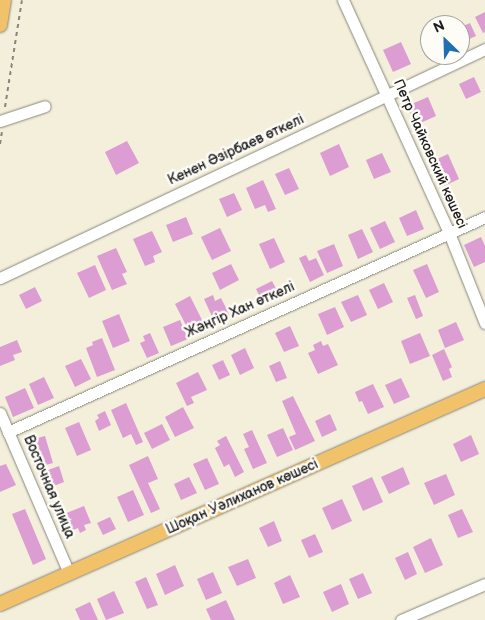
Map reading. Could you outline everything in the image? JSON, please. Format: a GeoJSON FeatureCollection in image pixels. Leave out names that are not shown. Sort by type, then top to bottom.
{"type":"FeatureCollection","features":[{"type":"Feature","properties":{"kind":"main road"},"geometry":{"type":"LineString","coordinates":[[0,25],[4,0]]}},
{"type":"Feature","properties":{"kind":"main road","name":"Шоқан Уәлиханов көшесі"},"geometry":{"type":"LineString","coordinates":[[0,604],[485,389]]}},
{"type":"Feature","properties":{"kind":"street","name":"Петр Чайковский көшесі"},"geometry":{"type":"LineString","coordinates":[[343,0],[449,233],[485,323]]}},
{"type":"Feature","properties":{"kind":"street","name":"Кенен Әзірбаев өткелі"},"geometry":{"type":"LineString","coordinates":[[0,278],[485,49]]}},
{"type":"Feature","properties":{"kind":"street"},"geometry":{"type":"LineString","coordinates":[[2,122],[45,106]]}},
{"type":"Feature","properties":{"kind":"street","name":"Жәңгір Хан өткелі"},"geometry":{"type":"LineString","coordinates":[[8,432],[485,217]]}},
{"type":"Feature","properties":{"kind":"street","name":"Восточная улица"},"geometry":{"type":"LineString","coordinates":[[0,414],[69,573]]}},
{"type":"Feature","properties":{"kind":"street"},"geometry":{"type":"LineString","coordinates":[[401,620],[485,584]]}},
{"type":"Feature","properties":{"kind":"path"},"geometry":{"type":"LineString","coordinates":[[0,144],[22,0]]}},
{"type":"Feature","properties":{"kind":"building"},"geometry":{"type":"Polygon","coordinates":[[[485,12],[485,32],[483,33],[475,17],[485,12]]]}},
{"type":"Feature","properties":{"kind":"building"},"geometry":{"type":"Polygon","coordinates":[[[470,23],[476,36],[470,39],[470,23]]]}},
{"type":"Feature","properties":{"kind":"building"},"geometry":{"type":"Polygon","coordinates":[[[401,42],[411,64],[393,72],[383,50],[401,42]]]}},
{"type":"Feature","properties":{"kind":"building"},"geometry":{"type":"Polygon","coordinates":[[[474,77],[481,92],[466,99],[459,84],[474,77]]]}},
{"type":"Feature","properties":{"kind":"building"},"geometry":{"type":"Polygon","coordinates":[[[428,97],[436,116],[416,125],[407,106],[428,97]]]}},
{"type":"Feature","properties":{"kind":"building"},"geometry":{"type":"Polygon","coordinates":[[[127,141],[139,163],[116,175],[105,152],[127,141]]]}},
{"type":"Feature","properties":{"kind":"building"},"geometry":{"type":"Polygon","coordinates":[[[339,144],[349,167],[330,176],[320,153],[339,144]]]}},
{"type":"Feature","properties":{"kind":"building"},"geometry":{"type":"Polygon","coordinates":[[[382,153],[391,172],[374,179],[366,160],[382,153]]]}},
{"type":"Feature","properties":{"kind":"building"},"geometry":{"type":"Polygon","coordinates":[[[448,154],[459,179],[444,186],[433,161],[448,154]]]}},
{"type":"Feature","properties":{"kind":"building"},"geometry":{"type":"Polygon","coordinates":[[[289,168],[299,189],[285,195],[275,174],[289,168]]]}},
{"type":"Feature","properties":{"kind":"building"},"geometry":{"type":"Polygon","coordinates":[[[263,180],[276,209],[268,212],[265,205],[255,209],[246,188],[263,180]]]}},
{"type":"Feature","properties":{"kind":"building"},"geometry":{"type":"Polygon","coordinates":[[[234,193],[242,210],[227,217],[219,199],[234,193]]]}},
{"type":"Feature","properties":{"kind":"building"},"geometry":{"type":"Polygon","coordinates":[[[416,210],[424,229],[407,236],[399,218],[416,210]]]}},
{"type":"Feature","properties":{"kind":"building"},"geometry":{"type":"Polygon","coordinates":[[[186,217],[193,234],[173,242],[166,225],[186,217]]]}},
{"type":"Feature","properties":{"kind":"building"},"geometry":{"type":"Polygon","coordinates":[[[385,221],[395,242],[380,249],[370,228],[385,221]]]}},
{"type":"Feature","properties":{"kind":"building"},"geometry":{"type":"Polygon","coordinates":[[[220,228],[231,251],[212,260],[201,237],[220,228]]]}},
{"type":"Feature","properties":{"kind":"building"},"geometry":{"type":"Polygon","coordinates":[[[362,229],[373,252],[358,259],[348,235],[362,229]]]}},
{"type":"Feature","properties":{"kind":"building"},"geometry":{"type":"Polygon","coordinates":[[[152,231],[162,252],[153,256],[155,262],[145,266],[133,239],[152,231]]]}},
{"type":"Feature","properties":{"kind":"building"},"geometry":{"type":"Polygon","coordinates":[[[481,237],[485,246],[485,262],[474,267],[464,245],[481,237]]]}},
{"type":"Feature","properties":{"kind":"building"},"geometry":{"type":"Polygon","coordinates":[[[274,238],[285,262],[270,269],[259,244],[274,238]]]}},
{"type":"Feature","properties":{"kind":"building"},"geometry":{"type":"Polygon","coordinates":[[[334,244],[343,266],[327,273],[317,251],[334,244]]]}},
{"type":"Feature","properties":{"kind":"building"},"geometry":{"type":"Polygon","coordinates":[[[116,248],[127,272],[122,274],[127,284],[112,290],[97,256],[116,248]]]}},
{"type":"Feature","properties":{"kind":"building"},"geometry":{"type":"Polygon","coordinates":[[[306,255],[309,261],[316,258],[324,275],[310,282],[299,258],[306,255]]]}},
{"type":"Feature","properties":{"kind":"building"},"geometry":{"type":"Polygon","coordinates":[[[231,264],[239,280],[220,290],[212,273],[231,264]]]}},
{"type":"Feature","properties":{"kind":"building"},"geometry":{"type":"Polygon","coordinates":[[[427,264],[439,292],[426,298],[413,270],[427,264]]]}},
{"type":"Feature","properties":{"kind":"building"},"geometry":{"type":"Polygon","coordinates":[[[95,265],[106,290],[89,298],[77,273],[95,265]]]}},
{"type":"Feature","properties":{"kind":"building"},"geometry":{"type":"Polygon","coordinates":[[[272,281],[280,296],[263,303],[256,289],[272,281]]]}},
{"type":"Feature","properties":{"kind":"building"},"geometry":{"type":"Polygon","coordinates":[[[384,283],[393,302],[378,309],[369,290],[384,283]]]}},
{"type":"Feature","properties":{"kind":"building"},"geometry":{"type":"Polygon","coordinates":[[[35,287],[42,301],[26,309],[19,295],[35,287]]]}},
{"type":"Feature","properties":{"kind":"building"},"geometry":{"type":"Polygon","coordinates":[[[213,295],[215,301],[221,298],[231,318],[216,325],[204,299],[213,295]]]}},
{"type":"Feature","properties":{"kind":"building"},"geometry":{"type":"Polygon","coordinates":[[[358,295],[367,315],[351,322],[341,302],[358,295]]]}},
{"type":"Feature","properties":{"kind":"building"},"geometry":{"type":"Polygon","coordinates":[[[415,295],[423,316],[416,319],[407,298],[415,295]]]}},
{"type":"Feature","properties":{"kind":"building"},"geometry":{"type":"Polygon","coordinates":[[[190,296],[205,326],[190,333],[175,304],[190,296]]]}},
{"type":"Feature","properties":{"kind":"building"},"geometry":{"type":"Polygon","coordinates":[[[335,307],[344,327],[327,335],[318,314],[335,307]]]}},
{"type":"Feature","properties":{"kind":"building"},"geometry":{"type":"Polygon","coordinates":[[[119,314],[130,341],[113,348],[102,321],[119,314]]]}},
{"type":"Feature","properties":{"kind":"building"},"geometry":{"type":"Polygon","coordinates":[[[180,320],[188,339],[171,346],[163,327],[180,320]]]}},
{"type":"Feature","properties":{"kind":"building"},"geometry":{"type":"Polygon","coordinates":[[[456,322],[464,340],[445,348],[438,330],[456,322]]]}},
{"type":"Feature","properties":{"kind":"building"},"geometry":{"type":"Polygon","coordinates":[[[290,326],[299,346],[284,352],[275,333],[290,326]]]}},
{"type":"Feature","properties":{"kind":"building"},"geometry":{"type":"Polygon","coordinates":[[[150,333],[159,353],[147,358],[140,343],[145,341],[143,336],[150,333]]]}},
{"type":"Feature","properties":{"kind":"building"},"geometry":{"type":"Polygon","coordinates":[[[420,333],[430,356],[410,364],[401,341],[420,333]]]}},
{"type":"Feature","properties":{"kind":"building"},"geometry":{"type":"Polygon","coordinates":[[[102,338],[115,370],[97,377],[86,348],[93,345],[92,342],[102,338]]]}},
{"type":"Feature","properties":{"kind":"building"},"geometry":{"type":"Polygon","coordinates":[[[17,340],[22,352],[13,355],[15,360],[0,366],[0,347],[17,340]]]}},
{"type":"Feature","properties":{"kind":"building"},"geometry":{"type":"Polygon","coordinates":[[[321,341],[323,346],[328,344],[338,365],[318,374],[308,353],[315,350],[313,345],[321,341]]]}},
{"type":"Feature","properties":{"kind":"building"},"geometry":{"type":"Polygon","coordinates":[[[245,348],[254,368],[240,375],[231,355],[245,348]]]}},
{"type":"Feature","properties":{"kind":"building"},"geometry":{"type":"Polygon","coordinates":[[[444,349],[452,367],[449,369],[452,377],[443,381],[432,355],[444,349]]]}},
{"type":"Feature","properties":{"kind":"building"},"geometry":{"type":"Polygon","coordinates":[[[81,359],[91,379],[75,387],[65,366],[81,359]]]}},
{"type":"Feature","properties":{"kind":"building"},"geometry":{"type":"Polygon","coordinates":[[[223,360],[230,375],[219,380],[212,365],[223,360]]]}},
{"type":"Feature","properties":{"kind":"building"},"geometry":{"type":"Polygon","coordinates":[[[280,361],[287,378],[276,382],[269,366],[280,361]]]}},
{"type":"Feature","properties":{"kind":"building"},"geometry":{"type":"Polygon","coordinates":[[[198,372],[207,390],[191,397],[194,403],[187,406],[176,383],[198,372]]]}},
{"type":"Feature","properties":{"kind":"building"},"geometry":{"type":"Polygon","coordinates":[[[44,377],[54,398],[38,405],[29,384],[44,377]]]}},
{"type":"Feature","properties":{"kind":"building"},"geometry":{"type":"Polygon","coordinates":[[[401,378],[410,397],[394,404],[385,385],[401,378]]]}},
{"type":"Feature","properties":{"kind":"building"},"geometry":{"type":"Polygon","coordinates":[[[373,384],[384,407],[368,414],[362,401],[359,402],[355,392],[373,384]]]}},
{"type":"Feature","properties":{"kind":"building"},"geometry":{"type":"Polygon","coordinates":[[[25,388],[34,408],[13,417],[5,397],[25,388]]]}},
{"type":"Feature","properties":{"kind":"building"},"geometry":{"type":"Polygon","coordinates":[[[293,396],[315,441],[295,450],[289,437],[296,434],[282,401],[293,396]]]}},
{"type":"Feature","properties":{"kind":"building"},"geometry":{"type":"Polygon","coordinates":[[[126,403],[143,442],[136,445],[131,434],[123,438],[111,410],[126,403]]]}},
{"type":"Feature","properties":{"kind":"building"},"geometry":{"type":"Polygon","coordinates":[[[183,407],[194,428],[175,437],[165,417],[183,407]]]}},
{"type":"Feature","properties":{"kind":"building"},"geometry":{"type":"Polygon","coordinates":[[[105,411],[111,425],[99,431],[95,421],[99,418],[97,415],[105,411]]]}},
{"type":"Feature","properties":{"kind":"building"},"geometry":{"type":"Polygon","coordinates":[[[330,414],[337,430],[322,437],[315,421],[330,414]]]}},
{"type":"Feature","properties":{"kind":"building"},"geometry":{"type":"Polygon","coordinates":[[[79,422],[91,450],[77,456],[65,428],[79,422]]]}},
{"type":"Feature","properties":{"kind":"building"},"geometry":{"type":"Polygon","coordinates":[[[162,424],[170,440],[152,449],[144,433],[162,424]]]}},
{"type":"Feature","properties":{"kind":"building"},"geometry":{"type":"Polygon","coordinates":[[[283,428],[293,450],[277,457],[267,435],[283,428]]]}},
{"type":"Feature","properties":{"kind":"building"},"geometry":{"type":"Polygon","coordinates":[[[252,430],[267,463],[253,469],[244,449],[249,447],[243,434],[252,430]]]}},
{"type":"Feature","properties":{"kind":"building"},"geometry":{"type":"Polygon","coordinates":[[[471,435],[479,454],[461,462],[453,444],[471,435]]]}},
{"type":"Feature","properties":{"kind":"building"},"geometry":{"type":"Polygon","coordinates":[[[45,436],[53,463],[35,468],[29,446],[36,444],[34,439],[45,436]]]}},
{"type":"Feature","properties":{"kind":"building"},"geometry":{"type":"Polygon","coordinates":[[[226,436],[244,472],[235,477],[229,464],[224,467],[215,448],[220,445],[217,441],[226,436]]]}},
{"type":"Feature","properties":{"kind":"building"},"geometry":{"type":"Polygon","coordinates":[[[148,456],[158,479],[148,483],[160,509],[151,513],[129,465],[148,456]]]}},
{"type":"Feature","properties":{"kind":"building"},"geometry":{"type":"Polygon","coordinates":[[[207,458],[219,484],[205,490],[193,464],[207,458]]]}},
{"type":"Feature","properties":{"kind":"building"},"geometry":{"type":"Polygon","coordinates":[[[6,464],[16,485],[0,492],[0,466],[6,464]]]}},
{"type":"Feature","properties":{"kind":"building"},"geometry":{"type":"Polygon","coordinates":[[[59,466],[64,482],[46,489],[40,473],[59,466]]]}},
{"type":"Feature","properties":{"kind":"building"},"geometry":{"type":"Polygon","coordinates":[[[403,467],[410,484],[389,494],[381,477],[403,467]]]}},
{"type":"Feature","properties":{"kind":"building"},"geometry":{"type":"Polygon","coordinates":[[[446,474],[455,495],[434,505],[424,483],[446,474]]]}},
{"type":"Feature","properties":{"kind":"building"},"geometry":{"type":"Polygon","coordinates":[[[189,477],[197,493],[181,500],[174,484],[189,477]]]}},
{"type":"Feature","properties":{"kind":"building"},"geometry":{"type":"Polygon","coordinates":[[[372,477],[383,502],[363,511],[352,486],[372,477]]]}},
{"type":"Feature","properties":{"kind":"building"},"geometry":{"type":"Polygon","coordinates":[[[133,490],[144,515],[128,522],[117,497],[133,490]]]}},
{"type":"Feature","properties":{"kind":"building"},"geometry":{"type":"Polygon","coordinates":[[[342,499],[352,521],[332,530],[322,508],[342,499]]]}},
{"type":"Feature","properties":{"kind":"building"},"geometry":{"type":"Polygon","coordinates":[[[84,506],[91,523],[84,525],[86,530],[80,533],[78,528],[71,531],[64,514],[84,506]]]}},
{"type":"Feature","properties":{"kind":"building"},"geometry":{"type":"Polygon","coordinates":[[[25,509],[46,559],[33,565],[12,514],[25,509]]]}},
{"type":"Feature","properties":{"kind":"building"},"geometry":{"type":"Polygon","coordinates":[[[462,509],[473,532],[458,538],[448,515],[462,509]]]}},
{"type":"Feature","properties":{"kind":"building"},"geometry":{"type":"Polygon","coordinates":[[[110,517],[116,529],[103,535],[97,523],[110,517]]]}},
{"type":"Feature","properties":{"kind":"building"},"geometry":{"type":"Polygon","coordinates":[[[274,521],[282,541],[268,547],[259,528],[274,521]]]}},
{"type":"Feature","properties":{"kind":"building"},"geometry":{"type":"Polygon","coordinates":[[[315,534],[323,552],[309,558],[301,540],[315,534]]]}},
{"type":"Feature","properties":{"kind":"building"},"geometry":{"type":"Polygon","coordinates":[[[431,538],[443,565],[425,573],[413,547],[431,538]]]}},
{"type":"Feature","properties":{"kind":"building"},"geometry":{"type":"Polygon","coordinates":[[[408,552],[417,574],[405,580],[395,558],[408,552]]]}},
{"type":"Feature","properties":{"kind":"building"},"geometry":{"type":"Polygon","coordinates":[[[248,559],[256,578],[237,586],[228,567],[248,559]]]}},
{"type":"Feature","properties":{"kind":"building"},"geometry":{"type":"Polygon","coordinates":[[[175,565],[184,586],[165,595],[156,574],[175,565]]]}},
{"type":"Feature","properties":{"kind":"building"},"geometry":{"type":"Polygon","coordinates":[[[213,572],[222,593],[206,600],[197,579],[213,572]]]}},
{"type":"Feature","properties":{"kind":"building"},"geometry":{"type":"Polygon","coordinates":[[[363,573],[372,593],[358,599],[349,579],[363,573]]]}},
{"type":"Feature","properties":{"kind":"building"},"geometry":{"type":"Polygon","coordinates":[[[290,575],[300,597],[283,604],[274,583],[290,575]]]}},
{"type":"Feature","properties":{"kind":"building"},"geometry":{"type":"Polygon","coordinates":[[[146,577],[158,605],[147,609],[135,582],[146,577]]]}},
{"type":"Feature","properties":{"kind":"building"},"geometry":{"type":"Polygon","coordinates":[[[341,584],[349,604],[332,612],[323,592],[341,584]]]}},
{"type":"Feature","properties":{"kind":"building"},"geometry":{"type":"Polygon","coordinates":[[[114,591],[124,613],[106,620],[97,599],[114,591]]]}},
{"type":"Feature","properties":{"kind":"building"},"geometry":{"type":"Polygon","coordinates":[[[226,600],[235,620],[211,620],[206,609],[226,600]]]}},
{"type":"Feature","properties":{"kind":"building"},"geometry":{"type":"Polygon","coordinates":[[[90,602],[98,620],[80,620],[75,609],[90,602]]]}}]}
